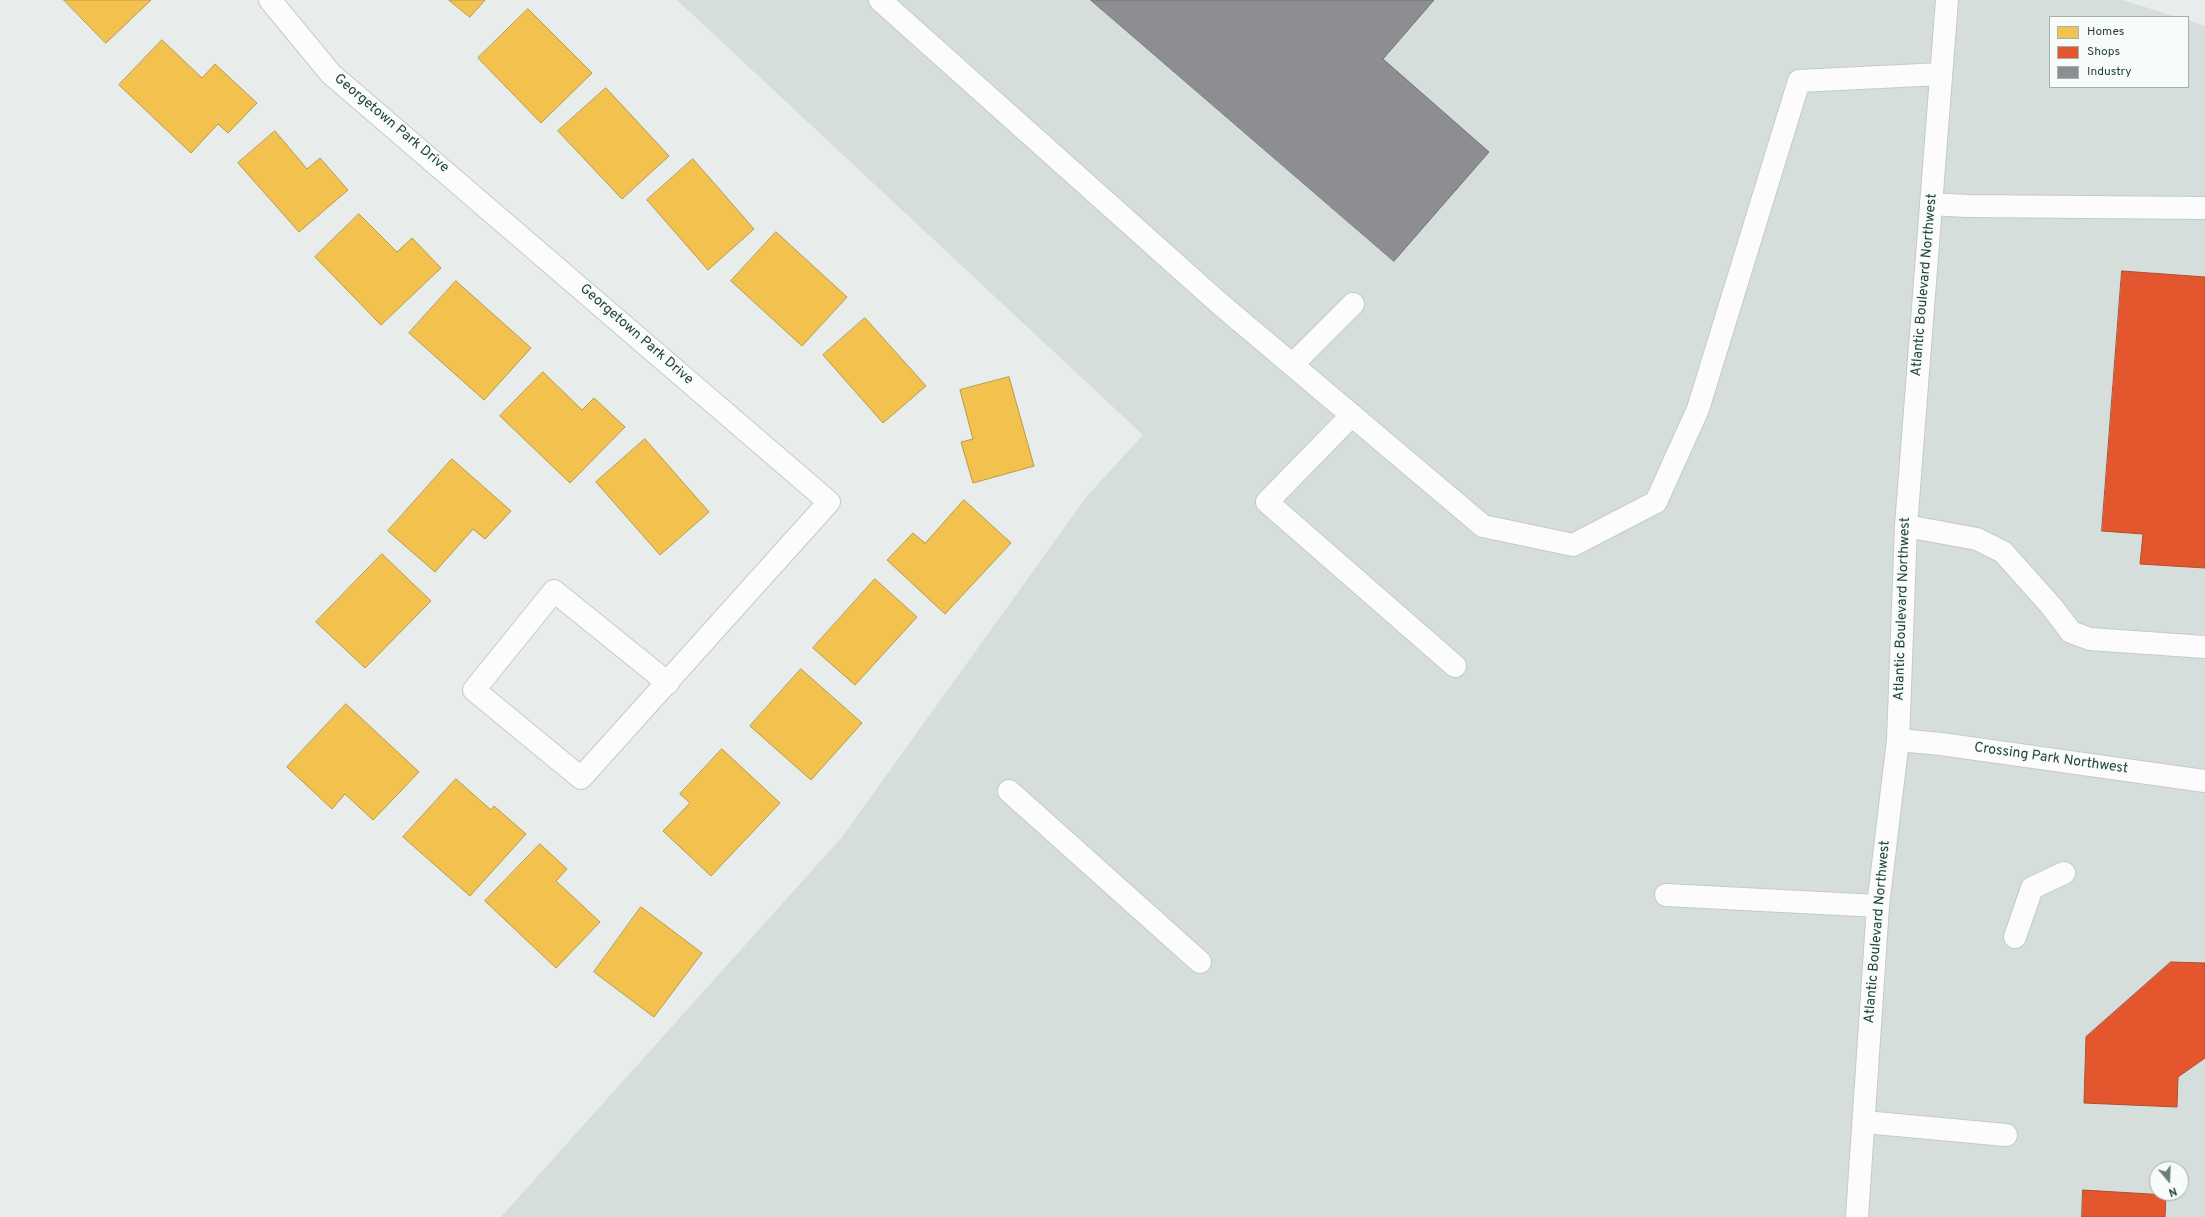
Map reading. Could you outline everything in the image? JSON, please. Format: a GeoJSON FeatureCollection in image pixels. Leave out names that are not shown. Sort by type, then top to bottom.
{"type":"FeatureCollection","features":[{"type":"Feature","properties":{"kind":"street","name":"Georgetown Park Drive"},"geometry":{"type":"LineString","coordinates":[[270,0],[331,74],[829,502],[668,683],[581,778],[474,690],[554,591],[668,683]]}},
{"type":"Feature","properties":{"kind":"street"},"geometry":{"type":"LineString","coordinates":[[880,0],[1219,303],[1483,526],[1573,545],[1656,502],[1698,409],[1799,81],[1941,74]]}},
{"type":"Feature","properties":{"kind":"street","name":"Atlantic Boulevard Northwest"},"geometry":{"type":"LineString","coordinates":[[1857,1217],[1878,906],[1898,740],[1906,526],[1947,0]]}},
{"type":"Feature","properties":{"kind":"street"},"geometry":{"type":"LineString","coordinates":[[1931,204],[1967,206],[2205,208]]}},
{"type":"Feature","properties":{"kind":"street"},"geometry":{"type":"LineString","coordinates":[[1292,365],[1353,304]]}},
{"type":"Feature","properties":{"kind":"street"},"geometry":{"type":"LineString","coordinates":[[1352,415],[1267,502],[1455,666]]}},
{"type":"Feature","properties":{"kind":"street"},"geometry":{"type":"LineString","coordinates":[[1906,526],[1976,539],[2003,552],[2052,607],[2071,632],[2090,639],[2205,647]]}},
{"type":"Feature","properties":{"kind":"street","name":"Crossing Park Northwest"},"geometry":{"type":"LineString","coordinates":[[1898,740],[1941,744],[2205,781]]}},
{"type":"Feature","properties":{"kind":"street"},"geometry":{"type":"LineString","coordinates":[[1009,791],[1200,962]]}},
{"type":"Feature","properties":{"kind":"street"},"geometry":{"type":"LineString","coordinates":[[2016,937],[2032,888],[2064,873]]}},
{"type":"Feature","properties":{"kind":"street"},"geometry":{"type":"LineString","coordinates":[[1666,895],[1878,906]]}},
{"type":"Feature","properties":{"kind":"street"},"geometry":{"type":"LineString","coordinates":[[1864,1122],[2006,1135]]}},
{"type":"Feature","properties":{"kind":"shaded area"},"geometry":{"type":"Polygon","coordinates":[[[677,0],[2122,0],[2174,16],[2049,16],[2049,88],[2189,88],[2189,20],[2205,26],[2205,1217],[501,1217],[842,837],[1087,496],[1143,435],[677,0]]]}},
{"type":"Feature","properties":{"kind":"building: Homes"},"geometry":{"type":"Polygon","coordinates":[[[64,0],[151,0],[106,43],[64,0]]]}},
{"type":"Feature","properties":{"kind":"building: Homes"},"geometry":{"type":"Polygon","coordinates":[[[449,0],[485,0],[470,17],[449,0]]]}},
{"type":"Feature","properties":{"kind":"building: Homes"},"geometry":{"type":"Polygon","coordinates":[[[528,9],[592,73],[541,123],[478,58],[528,9]]]}},
{"type":"Feature","properties":{"kind":"building: Homes"},"geometry":{"type":"Polygon","coordinates":[[[162,40],[202,78],[215,64],[257,103],[228,133],[218,124],[191,153],[119,85],[162,40]]]}},
{"type":"Feature","properties":{"kind":"building: Homes"},"geometry":{"type":"Polygon","coordinates":[[[606,88],[669,156],[622,199],[558,131],[606,88]]]}},
{"type":"Feature","properties":{"kind":"building: Homes"},"geometry":{"type":"Polygon","coordinates":[[[275,131],[307,169],[320,158],[348,190],[299,232],[238,163],[275,131]]]}},
{"type":"Feature","properties":{"kind":"building: Homes"},"geometry":{"type":"Polygon","coordinates":[[[693,159],[754,229],[708,270],[647,200],[693,159]]]}},
{"type":"Feature","properties":{"kind":"building: Homes"},"geometry":{"type":"Polygon","coordinates":[[[359,214],[397,252],[412,238],[441,268],[381,325],[315,257],[359,214]]]}},
{"type":"Feature","properties":{"kind":"building: Homes"},"geometry":{"type":"Polygon","coordinates":[[[776,232],[847,297],[802,346],[731,281],[776,232]]]}},
{"type":"Feature","properties":{"kind":"building: Homes"},"geometry":{"type":"Polygon","coordinates":[[[456,281],[531,348],[484,400],[409,333],[456,281]]]}},
{"type":"Feature","properties":{"kind":"building: Homes"},"geometry":{"type":"Polygon","coordinates":[[[865,318],[926,386],[883,423],[823,355],[865,318]]]}},
{"type":"Feature","properties":{"kind":"building: Homes"},"geometry":{"type":"Polygon","coordinates":[[[543,372],[582,410],[594,398],[625,427],[570,483],[500,416],[543,372]]]}},
{"type":"Feature","properties":{"kind":"building: Homes"},"geometry":{"type":"Polygon","coordinates":[[[1009,377],[1034,466],[973,483],[961,442],[973,439],[960,390],[1009,377]]]}},
{"type":"Feature","properties":{"kind":"building: Homes"},"geometry":{"type":"Polygon","coordinates":[[[645,439],[709,512],[660,555],[596,482],[645,439]]]}},
{"type":"Feature","properties":{"kind":"building: Homes"},"geometry":{"type":"Polygon","coordinates":[[[452,459],[511,511],[485,539],[473,529],[435,572],[388,531],[452,459]]]}},
{"type":"Feature","properties":{"kind":"building: Homes"},"geometry":{"type":"Polygon","coordinates":[[[964,500],[1011,543],[945,614],[887,560],[913,533],[925,543],[964,500]]]}},
{"type":"Feature","properties":{"kind":"building: Homes"},"geometry":{"type":"Polygon","coordinates":[[[382,554],[431,601],[365,668],[316,622],[382,554]]]}},
{"type":"Feature","properties":{"kind":"building: Homes"},"geometry":{"type":"Polygon","coordinates":[[[875,579],[917,617],[855,685],[813,648],[875,579]]]}},
{"type":"Feature","properties":{"kind":"building: Homes"},"geometry":{"type":"Polygon","coordinates":[[[801,669],[862,723],[811,780],[750,726],[801,669]]]}},
{"type":"Feature","properties":{"kind":"building: Homes"},"geometry":{"type":"Polygon","coordinates":[[[346,704],[419,772],[373,820],[345,794],[332,809],[287,767],[346,704]]]}},
{"type":"Feature","properties":{"kind":"building: Homes"},"geometry":{"type":"Polygon","coordinates":[[[722,749],[780,803],[711,876],[663,831],[690,803],[680,794],[722,749]]]}},
{"type":"Feature","properties":{"kind":"building: Homes"},"geometry":{"type":"Polygon","coordinates":[[[456,779],[491,810],[494,806],[526,834],[470,896],[403,837],[456,779]]]}},
{"type":"Feature","properties":{"kind":"building: Homes"},"geometry":{"type":"Polygon","coordinates":[[[540,844],[567,869],[556,881],[600,922],[556,968],[485,901],[540,844]]]}},
{"type":"Feature","properties":{"kind":"building: Homes"},"geometry":{"type":"Polygon","coordinates":[[[641,907],[702,953],[654,1017],[594,972],[641,907]]]}},
{"type":"Feature","properties":{"kind":"building: Shops"},"geometry":{"type":"Polygon","coordinates":[[[2122,271],[2205,277],[2205,568],[2140,564],[2143,534],[2102,531],[2122,271]]]}},
{"type":"Feature","properties":{"kind":"building: Shops"},"geometry":{"type":"Polygon","coordinates":[[[2171,962],[2205,963],[2205,1058],[2178,1077],[2177,1107],[2084,1103],[2086,1037],[2171,962]]]}},
{"type":"Feature","properties":{"kind":"building: Shops"},"geometry":{"type":"Polygon","coordinates":[[[2083,1190],[2149,1194],[2149,1201],[2166,1201],[2165,1217],[2082,1217],[2083,1190]]]}},
{"type":"Feature","properties":{"kind":"building: Industry"},"geometry":{"type":"Polygon","coordinates":[[[1091,0],[1434,0],[1383,59],[1489,152],[1394,261],[1091,0]]]}}]}
